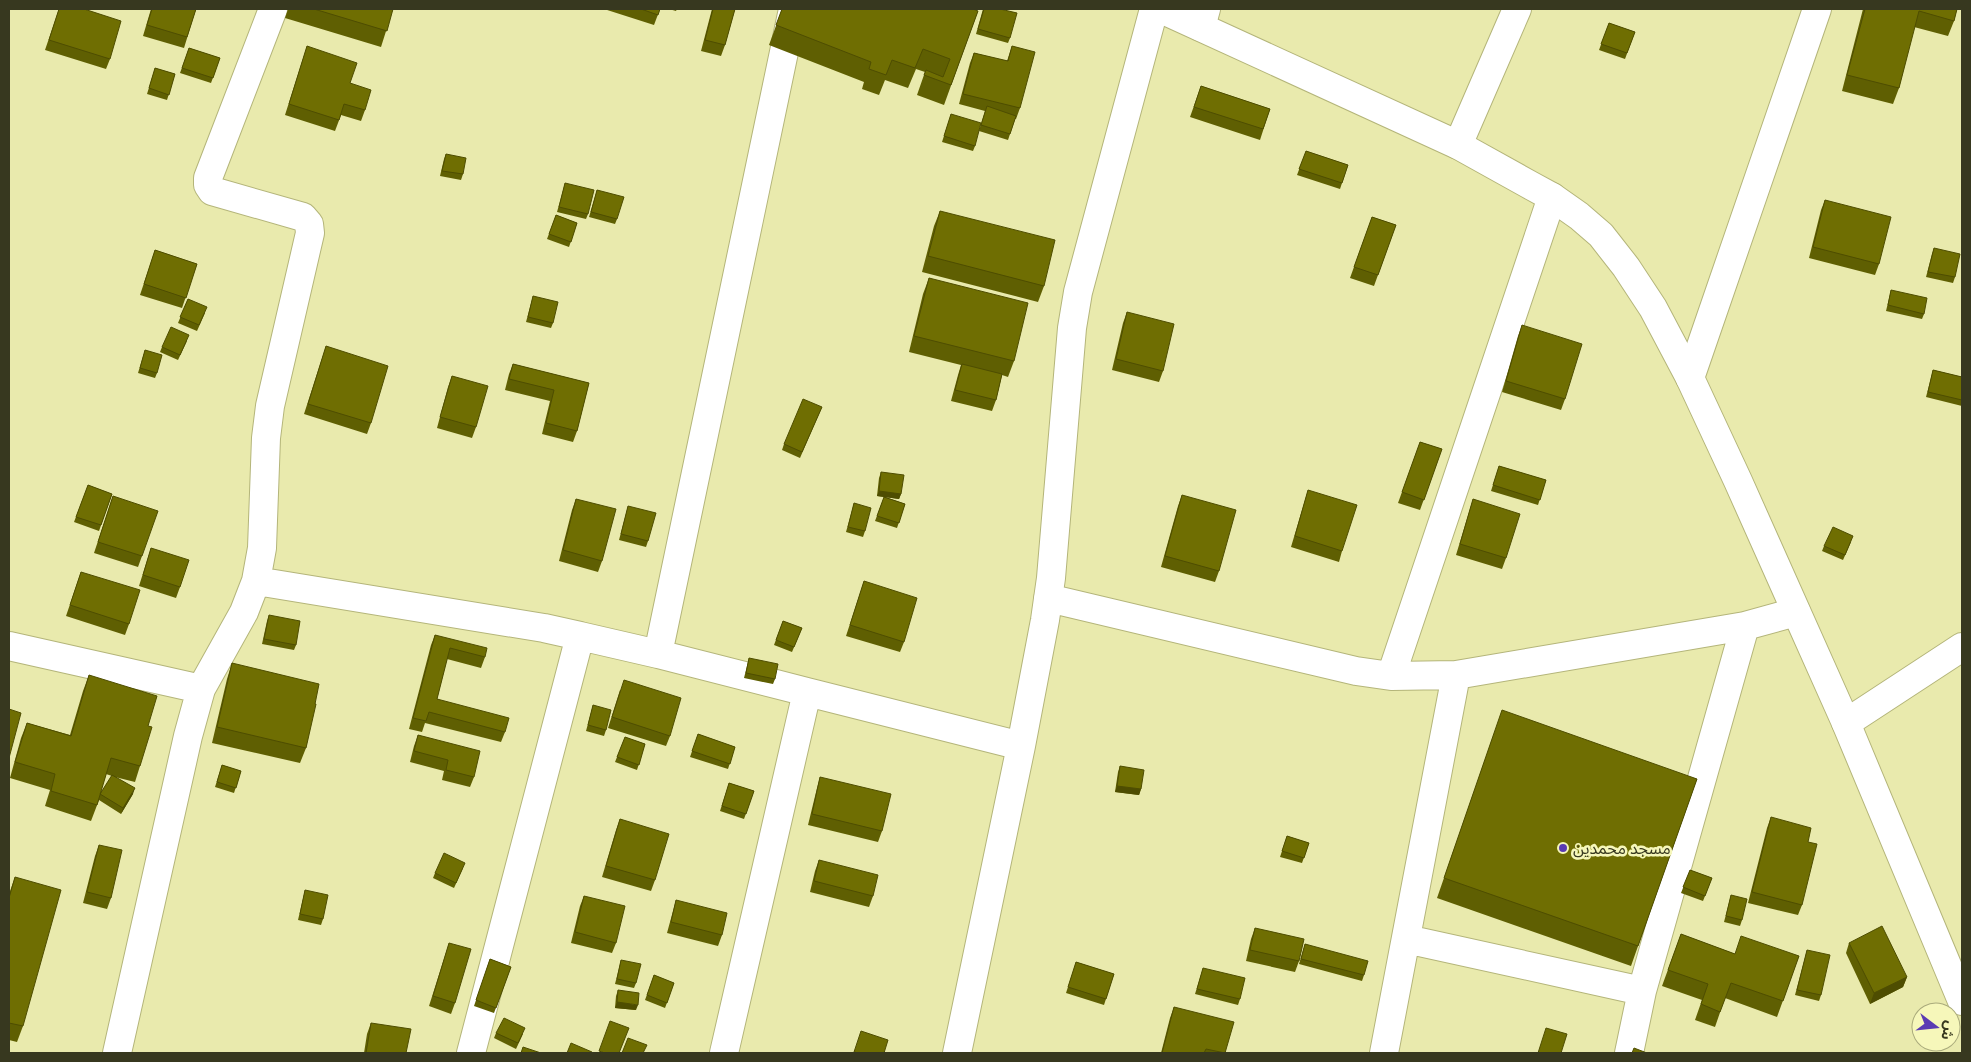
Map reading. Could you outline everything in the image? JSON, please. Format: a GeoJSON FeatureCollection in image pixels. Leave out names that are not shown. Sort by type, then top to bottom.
{"type":"FeatureCollection","features":[{"type":"Feature","properties":{"kind":"street"},"geometry":{"type":"LineString","coordinates":[[117,1053],[188,736],[201,689],[244,612],[256,581],[262,548],[266,438],[270,406],[310,233],[309,224],[303,217],[212,191],[208,185],[208,178],[273,9]]}},
{"type":"Feature","properties":{"kind":"street"},"geometry":{"type":"LineString","coordinates":[[658,654],[793,9]]}},
{"type":"Feature","properties":{"kind":"street"},"geometry":{"type":"LineString","coordinates":[[956,1053],[1021,746],[1048,598],[1072,328],[1078,292],[1154,9]]}},
{"type":"Feature","properties":{"kind":"street"},"geometry":{"type":"LineString","coordinates":[[1161,9],[1204,18],[1458,145],[1552,197],[1579,216],[1601,235],[1626,267],[1653,308],[1690,378],[1846,723],[1962,1000]]}},
{"type":"Feature","properties":{"kind":"street"},"geometry":{"type":"LineString","coordinates":[[1458,145],[1518,9]]}},
{"type":"Feature","properties":{"kind":"street"},"geometry":{"type":"LineString","coordinates":[[1690,378],[1817,9]]}},
{"type":"Feature","properties":{"kind":"street"},"geometry":{"type":"LineString","coordinates":[[1391,676],[1552,197]]}},
{"type":"Feature","properties":{"kind":"street"},"geometry":{"type":"LineString","coordinates":[[256,581],[535,626],[658,654],[1021,746]]}},
{"type":"Feature","properties":{"kind":"street"},"geometry":{"type":"LineString","coordinates":[[1048,598],[1356,671],[1391,676],[1456,675],[1745,626],[1796,612]]}},
{"type":"Feature","properties":{"kind":"street"},"geometry":{"type":"LineString","coordinates":[[1629,1053],[1642,991],[1745,626]]}},
{"type":"Feature","properties":{"kind":"street"},"geometry":{"type":"LineString","coordinates":[[471,1053],[580,636]]}},
{"type":"Feature","properties":{"kind":"street"},"geometry":{"type":"LineString","coordinates":[[9,646],[201,689]]}},
{"type":"Feature","properties":{"kind":"street"},"geometry":{"type":"LineString","coordinates":[[1846,723],[1962,648]]}},
{"type":"Feature","properties":{"kind":"street"},"geometry":{"type":"LineString","coordinates":[[1384,1053],[1456,675]]}},
{"type":"Feature","properties":{"kind":"street"},"geometry":{"type":"LineString","coordinates":[[724,1053],[807,692]]}},
{"type":"Feature","properties":{"kind":"street"},"geometry":{"type":"LineString","coordinates":[[1406,939],[1642,991]]}},
{"type":"Feature","properties":{"kind":"building"},"geometry":{"type":"Polygon","coordinates":[[[59,9],[84,9],[121,21],[110,59],[49,40],[59,9]]]}},
{"type":"Feature","properties":{"kind":"building"},"geometry":{"type":"Polygon","coordinates":[[[152,9],[196,9],[187,37],[147,25],[152,9]]]}},
{"type":"Feature","properties":{"kind":"building"},"geometry":{"type":"Polygon","coordinates":[[[314,9],[393,9],[387,31],[314,9]]]}},
{"type":"Feature","properties":{"kind":"building"},"geometry":{"type":"Polygon","coordinates":[[[641,9],[660,9],[658,15],[641,9]]]}},
{"type":"Feature","properties":{"kind":"building"},"geometry":{"type":"Polygon","coordinates":[[[713,9],[735,9],[725,45],[705,40],[713,9]]]}},
{"type":"Feature","properties":{"kind":"building"},"geometry":{"type":"Polygon","coordinates":[[[782,9],[973,9],[978,11],[951,85],[924,75],[926,70],[943,77],[950,59],[923,49],[915,68],[892,60],[886,75],[869,69],[871,62],[776,25],[782,9]]]}},
{"type":"Feature","properties":{"kind":"building"},"geometry":{"type":"Polygon","coordinates":[[[984,9],[1000,9],[1017,13],[1010,38],[978,29],[984,9]]]}},
{"type":"Feature","properties":{"kind":"building"},"geometry":{"type":"Polygon","coordinates":[[[1865,9],[1957,9],[1954,21],[1919,11],[1899,88],[1847,75],[1865,9]]]}},
{"type":"Feature","properties":{"kind":"building"},"geometry":{"type":"Polygon","coordinates":[[[1609,23],[1635,32],[1627,53],[1601,44],[1609,23]]]}},
{"type":"Feature","properties":{"kind":"building"},"geometry":{"type":"Polygon","coordinates":[[[307,46],[357,63],[350,83],[371,90],[365,110],[344,104],[339,120],[289,104],[307,46]]]}},
{"type":"Feature","properties":{"kind":"building"},"geometry":{"type":"Polygon","coordinates":[[[1012,46],[1035,52],[1020,108],[963,94],[974,53],[1008,61],[1012,46]]]}},
{"type":"Feature","properties":{"kind":"building"},"geometry":{"type":"Polygon","coordinates":[[[189,48],[220,58],[213,78],[182,68],[189,48]]]}},
{"type":"Feature","properties":{"kind":"building"},"geometry":{"type":"Polygon","coordinates":[[[155,68],[175,74],[169,95],[149,88],[155,68]]]}},
{"type":"Feature","properties":{"kind":"building"},"geometry":{"type":"Polygon","coordinates":[[[1201,86],[1270,109],[1263,129],[1194,107],[1201,86]]]}},
{"type":"Feature","properties":{"kind":"building"},"geometry":{"type":"Polygon","coordinates":[[[987,106],[1016,116],[1010,134],[981,125],[987,106]]]}},
{"type":"Feature","properties":{"kind":"building"},"geometry":{"type":"Polygon","coordinates":[[[951,114],[981,123],[975,146],[944,136],[951,114]]]}},
{"type":"Feature","properties":{"kind":"building"},"geometry":{"type":"Polygon","coordinates":[[[1306,151],[1348,165],[1342,183],[1299,169],[1306,151]]]}},
{"type":"Feature","properties":{"kind":"building"},"geometry":{"type":"Polygon","coordinates":[[[446,154],[466,158],[463,174],[442,171],[446,154]]]}},
{"type":"Feature","properties":{"kind":"building"},"geometry":{"type":"Polygon","coordinates":[[[565,183],[594,190],[588,214],[559,207],[565,183]]]}},
{"type":"Feature","properties":{"kind":"building"},"geometry":{"type":"Polygon","coordinates":[[[597,190],[624,197],[617,219],[591,212],[597,190]]]}},
{"type":"Feature","properties":{"kind":"building"},"geometry":{"type":"Polygon","coordinates":[[[1825,200],[1891,217],[1879,264],[1813,247],[1825,200]]]}},
{"type":"Feature","properties":{"kind":"building"},"geometry":{"type":"Polygon","coordinates":[[[940,211],[1055,240],[1044,286],[928,256],[940,211]]]}},
{"type":"Feature","properties":{"kind":"building"},"geometry":{"type":"Polygon","coordinates":[[[556,215],[577,223],[571,242],[549,234],[556,215]]]}},
{"type":"Feature","properties":{"kind":"building"},"geometry":{"type":"Polygon","coordinates":[[[1372,217],[1396,225],[1378,275],[1354,267],[1372,217]]]}},
{"type":"Feature","properties":{"kind":"building"},"geometry":{"type":"Polygon","coordinates":[[[1934,248],[1960,254],[1955,277],[1928,272],[1934,248]]]}},
{"type":"Feature","properties":{"kind":"building"},"geometry":{"type":"Polygon","coordinates":[[[155,250],[197,264],[186,298],[144,284],[155,250]]]}},
{"type":"Feature","properties":{"kind":"building"},"geometry":{"type":"Polygon","coordinates":[[[929,278],[1028,303],[1014,361],[914,336],[929,278]]]}},
{"type":"Feature","properties":{"kind":"building"},"geometry":{"type":"Polygon","coordinates":[[[1891,290],[1927,298],[1924,314],[1888,305],[1891,290]]]}},
{"type":"Feature","properties":{"kind":"building"},"geometry":{"type":"Polygon","coordinates":[[[533,296],[558,302],[553,323],[528,317],[533,296]]]}},
{"type":"Feature","properties":{"kind":"building"},"geometry":{"type":"Polygon","coordinates":[[[188,299],[207,307],[199,325],[180,317],[188,299]]]}},
{"type":"Feature","properties":{"kind":"building"},"geometry":{"type":"Polygon","coordinates":[[[1127,312],[1174,324],[1163,371],[1116,359],[1127,312]]]}},
{"type":"Feature","properties":{"kind":"building"},"geometry":{"type":"Polygon","coordinates":[[[1522,325],[1582,344],[1565,399],[1506,381],[1522,325]]]}},
{"type":"Feature","properties":{"kind":"building"},"geometry":{"type":"Polygon","coordinates":[[[171,327],[189,335],[180,355],[162,347],[171,327]]]}},
{"type":"Feature","properties":{"kind":"building"},"geometry":{"type":"Polygon","coordinates":[[[326,346],[388,366],[371,423],[308,404],[326,346]]]}},
{"type":"Feature","properties":{"kind":"building"},"geometry":{"type":"Polygon","coordinates":[[[145,350],[162,355],[157,373],[140,368],[145,350]]]}},
{"type":"Feature","properties":{"kind":"building"},"geometry":{"type":"Polygon","coordinates":[[[513,364],[589,383],[577,431],[546,423],[554,390],[509,379],[513,364]]]}},
{"type":"Feature","properties":{"kind":"building"},"geometry":{"type":"Polygon","coordinates":[[[962,364],[1002,374],[996,400],[955,390],[962,364]]]}},
{"type":"Feature","properties":{"kind":"building"},"geometry":{"type":"Polygon","coordinates":[[[1933,370],[1962,377],[1962,400],[1928,392],[1933,370]]]}},
{"type":"Feature","properties":{"kind":"building"},"geometry":{"type":"Polygon","coordinates":[[[452,376],[488,386],[476,427],[440,417],[452,376]]]}},
{"type":"Feature","properties":{"kind":"building"},"geometry":{"type":"Polygon","coordinates":[[[803,399],[822,407],[802,452],[784,444],[803,399]]]}},
{"type":"Feature","properties":{"kind":"building"},"geometry":{"type":"Polygon","coordinates":[[[1420,442],[1442,449],[1424,500],[1402,492],[1420,442]]]}},
{"type":"Feature","properties":{"kind":"building"},"geometry":{"type":"Polygon","coordinates":[[[1499,466],[1546,480],[1540,500],[1493,485],[1499,466]]]}},
{"type":"Feature","properties":{"kind":"building"},"geometry":{"type":"Polygon","coordinates":[[[881,472],[904,475],[901,494],[879,491],[881,472]]]}},
{"type":"Feature","properties":{"kind":"building"},"geometry":{"type":"Polygon","coordinates":[[[88,485],[112,494],[101,525],[76,517],[88,485]]]}},
{"type":"Feature","properties":{"kind":"building"},"geometry":{"type":"Polygon","coordinates":[[[1308,490],[1357,505],[1342,551],[1295,536],[1308,490]]]}},
{"type":"Feature","properties":{"kind":"building"},"geometry":{"type":"Polygon","coordinates":[[[1182,495],[1236,510],[1219,571],[1165,556],[1182,495]]]}},
{"type":"Feature","properties":{"kind":"building"},"geometry":{"type":"Polygon","coordinates":[[[113,496],[158,511],[142,556],[98,542],[113,496]]]}},
{"type":"Feature","properties":{"kind":"building"},"geometry":{"type":"Polygon","coordinates":[[[884,497],[905,504],[899,523],[877,516],[884,497]]]}},
{"type":"Feature","properties":{"kind":"building"},"geometry":{"type":"Polygon","coordinates":[[[576,499],[616,509],[602,561],[563,550],[576,499]]]}},
{"type":"Feature","properties":{"kind":"building"},"geometry":{"type":"Polygon","coordinates":[[[1473,499],[1520,514],[1506,558],[1460,544],[1473,499]]]}},
{"type":"Feature","properties":{"kind":"building"},"geometry":{"type":"Polygon","coordinates":[[[854,503],[871,508],[865,531],[848,527],[854,503]]]}},
{"type":"Feature","properties":{"kind":"building"},"geometry":{"type":"Polygon","coordinates":[[[628,506],[656,513],[648,541],[621,534],[628,506]]]}},
{"type":"Feature","properties":{"kind":"building"},"geometry":{"type":"Polygon","coordinates":[[[1833,527],[1853,536],[1845,555],[1824,546],[1833,527]]]}},
{"type":"Feature","properties":{"kind":"building"},"geometry":{"type":"Polygon","coordinates":[[[151,548],[189,560],[180,587],[143,575],[151,548]]]}},
{"type":"Feature","properties":{"kind":"building"},"geometry":{"type":"Polygon","coordinates":[[[81,572],[140,590],[129,624],[70,605],[81,572]]]}},
{"type":"Feature","properties":{"kind":"building"},"geometry":{"type":"Polygon","coordinates":[[[864,581],[917,598],[904,642],[850,625],[864,581]]]}},
{"type":"Feature","properties":{"kind":"building"},"geometry":{"type":"Polygon","coordinates":[[[269,615],[300,621],[296,645],[264,639],[269,615]]]}},
{"type":"Feature","properties":{"kind":"building"},"geometry":{"type":"Polygon","coordinates":[[[783,621],[802,628],[794,647],[776,640],[783,621]]]}},
{"type":"Feature","properties":{"kind":"building"},"geometry":{"type":"Polygon","coordinates":[[[435,635],[487,648],[485,657],[450,648],[437,699],[509,718],[505,732],[429,712],[426,721],[413,718],[435,635]]]}},
{"type":"Feature","properties":{"kind":"building"},"geometry":{"type":"Polygon","coordinates":[[[749,658],[778,664],[775,679],[746,673],[749,658]]]}},
{"type":"Feature","properties":{"kind":"building"},"geometry":{"type":"Polygon","coordinates":[[[232,663],[319,684],[306,748],[217,727],[232,663]]]}},
{"type":"Feature","properties":{"kind":"building"},"geometry":{"type":"Polygon","coordinates":[[[89,675],[157,696],[148,726],[152,727],[140,766],[111,758],[97,805],[51,791],[55,774],[15,762],[27,723],[71,736],[89,675]]]}},
{"type":"Feature","properties":{"kind":"building"},"geometry":{"type":"Polygon","coordinates":[[[624,680],[681,698],[670,736],[612,717],[624,680]]]}},
{"type":"Feature","properties":{"kind":"building"},"geometry":{"type":"Polygon","coordinates":[[[593,705],[611,710],[606,730],[588,725],[593,705]]]}},
{"type":"Feature","properties":{"kind":"building"},"geometry":{"type":"Polygon","coordinates":[[[9,709],[21,713],[9,758],[9,709]]]}},
{"type":"Feature","properties":{"kind":"building","name":"مسجد محمدين"},"geometry":{"type":"Polygon","coordinates":[[[1502,710],[1697,779],[1638,946],[1444,878],[1502,710]]]}},
{"type":"Feature","properties":{"kind":"building"},"geometry":{"type":"Polygon","coordinates":[[[698,734],[735,747],[730,764],[692,751],[698,734]]]}},
{"type":"Feature","properties":{"kind":"building"},"geometry":{"type":"Polygon","coordinates":[[[418,735],[480,751],[474,777],[446,770],[448,760],[414,751],[418,735]]]}},
{"type":"Feature","properties":{"kind":"building"},"geometry":{"type":"Polygon","coordinates":[[[625,737],[645,744],[639,765],[617,757],[625,737]]]}},
{"type":"Feature","properties":{"kind":"building"},"geometry":{"type":"Polygon","coordinates":[[[222,765],[241,771],[236,788],[217,782],[222,765]]]}},
{"type":"Feature","properties":{"kind":"building"},"geometry":{"type":"Polygon","coordinates":[[[1120,766],[1144,770],[1141,789],[1117,786],[1120,766]]]}},
{"type":"Feature","properties":{"kind":"building"},"geometry":{"type":"Polygon","coordinates":[[[112,775],[135,788],[123,808],[100,794],[112,775]]]}},
{"type":"Feature","properties":{"kind":"building"},"geometry":{"type":"Polygon","coordinates":[[[820,777],[891,794],[882,831],[812,814],[820,777]]]}},
{"type":"Feature","properties":{"kind":"building"},"geometry":{"type":"Polygon","coordinates":[[[729,783],[754,791],[746,814],[722,806],[729,783]]]}},
{"type":"Feature","properties":{"kind":"building"},"geometry":{"type":"Polygon","coordinates":[[[1771,817],[1811,828],[1808,842],[1817,844],[1802,905],[1752,892],[1771,817]]]}},
{"type":"Feature","properties":{"kind":"building"},"geometry":{"type":"Polygon","coordinates":[[[620,819],[669,834],[655,880],[606,866],[620,819]]]}},
{"type":"Feature","properties":{"kind":"building"},"geometry":{"type":"Polygon","coordinates":[[[1287,836],[1309,843],[1304,858],[1282,851],[1287,836]]]}},
{"type":"Feature","properties":{"kind":"building"},"geometry":{"type":"Polygon","coordinates":[[[99,845],[122,850],[111,898],[87,892],[99,845]]]}},
{"type":"Feature","properties":{"kind":"building"},"geometry":{"type":"Polygon","coordinates":[[[444,853],[465,863],[456,883],[435,873],[444,853]]]}},
{"type":"Feature","properties":{"kind":"building"},"geometry":{"type":"Polygon","coordinates":[[[819,860],[878,875],[873,896],[814,881],[819,860]]]}},
{"type":"Feature","properties":{"kind":"building"},"geometry":{"type":"Polygon","coordinates":[[[1690,870],[1712,878],[1705,896],[1683,887],[1690,870]]]}},
{"type":"Feature","properties":{"kind":"building"},"geometry":{"type":"Polygon","coordinates":[[[15,877],[61,890],[23,1026],[9,1023],[9,898],[15,877]]]}},
{"type":"Feature","properties":{"kind":"building"},"geometry":{"type":"Polygon","coordinates":[[[305,890],[328,895],[323,919],[300,914],[305,890]]]}},
{"type":"Feature","properties":{"kind":"building"},"geometry":{"type":"Polygon","coordinates":[[[1731,895],[1747,899],[1742,920],[1726,916],[1731,895]]]}},
{"type":"Feature","properties":{"kind":"building"},"geometry":{"type":"Polygon","coordinates":[[[584,896],[625,906],[616,943],[575,932],[584,896]]]}},
{"type":"Feature","properties":{"kind":"building"},"geometry":{"type":"Polygon","coordinates":[[[676,900],[727,913],[722,935],[671,922],[676,900]]]}},
{"type":"Feature","properties":{"kind":"building"},"geometry":{"type":"Polygon","coordinates":[[[1882,926],[1907,977],[1874,993],[1849,943],[1882,926]]]}},
{"type":"Feature","properties":{"kind":"building"},"geometry":{"type":"Polygon","coordinates":[[[1255,928],[1304,939],[1299,961],[1250,950],[1255,928]]]}},
{"type":"Feature","properties":{"kind":"building"},"geometry":{"type":"Polygon","coordinates":[[[1681,934],[1735,954],[1741,936],[1799,956],[1783,1001],[1731,983],[1720,1012],[1701,1004],[1708,984],[1668,970],[1681,934]]]}},
{"type":"Feature","properties":{"kind":"building"},"geometry":{"type":"Polygon","coordinates":[[[449,943],[471,949],[455,1003],[433,996],[449,943]]]}},
{"type":"Feature","properties":{"kind":"building"},"geometry":{"type":"Polygon","coordinates":[[[1305,944],[1368,961],[1364,975],[1301,959],[1305,944]]]}},
{"type":"Feature","properties":{"kind":"building"},"geometry":{"type":"Polygon","coordinates":[[[1807,950],[1830,955],[1821,995],[1797,990],[1807,950]]]}},
{"type":"Feature","properties":{"kind":"building"},"geometry":{"type":"Polygon","coordinates":[[[490,959],[511,967],[496,1008],[476,1000],[490,959]]]}},
{"type":"Feature","properties":{"kind":"building"},"geometry":{"type":"Polygon","coordinates":[[[621,960],[641,964],[636,983],[617,979],[621,960]]]}},
{"type":"Feature","properties":{"kind":"building"},"geometry":{"type":"Polygon","coordinates":[[[1076,962],[1114,974],[1106,999],[1068,987],[1076,962]]]}},
{"type":"Feature","properties":{"kind":"building"},"geometry":{"type":"Polygon","coordinates":[[[1203,968],[1245,978],[1240,999],[1197,989],[1203,968]]]}},
{"type":"Feature","properties":{"kind":"building"},"geometry":{"type":"Polygon","coordinates":[[[654,975],[674,983],[667,1003],[647,995],[654,975]]]}},
{"type":"Feature","properties":{"kind":"building"},"geometry":{"type":"Polygon","coordinates":[[[618,990],[639,993],[638,1005],[617,1002],[618,990]]]}},
{"type":"Feature","properties":{"kind":"building"},"geometry":{"type":"Polygon","coordinates":[[[1174,1007],[1234,1022],[1225,1053],[1206,1049],[1204,1053],[1162,1053],[1174,1007]]]}},
{"type":"Feature","properties":{"kind":"building"},"geometry":{"type":"Polygon","coordinates":[[[504,1018],[525,1028],[518,1043],[496,1033],[504,1018]]]}},
{"type":"Feature","properties":{"kind":"building"},"geometry":{"type":"Polygon","coordinates":[[[610,1021],[629,1028],[619,1053],[599,1051],[610,1021]]]}},
{"type":"Feature","properties":{"kind":"building"},"geometry":{"type":"Polygon","coordinates":[[[371,1023],[411,1029],[406,1053],[366,1053],[371,1023]]]}},
{"type":"Feature","properties":{"kind":"building"},"geometry":{"type":"Polygon","coordinates":[[[1546,1028],[1567,1034],[1561,1053],[1538,1053],[1546,1028]]]}},
{"type":"Feature","properties":{"kind":"building"},"geometry":{"type":"Polygon","coordinates":[[[861,1031],[888,1040],[884,1053],[854,1052],[861,1031]]]}},
{"type":"Feature","properties":{"kind":"building"},"geometry":{"type":"Polygon","coordinates":[[[628,1038],[647,1045],[643,1053],[622,1053],[628,1038]]]}},
{"type":"Feature","properties":{"kind":"building"},"geometry":{"type":"Polygon","coordinates":[[[571,1043],[592,1052],[567,1053],[571,1043]]]}},
{"type":"Feature","properties":{"kind":"building"},"geometry":{"type":"Polygon","coordinates":[[[523,1047],[541,1053],[521,1053],[523,1047]]]}},
{"type":"Feature","properties":{"kind":"building"},"geometry":{"type":"Polygon","coordinates":[[[1634,1048],[1647,1053],[1632,1053],[1634,1048]]]}},
{"type":"Feature","properties":{"kind":"place","name":"مسجد محمدين"},"geometry":{"type":"Point","coordinates":[1563,848]}}]}
